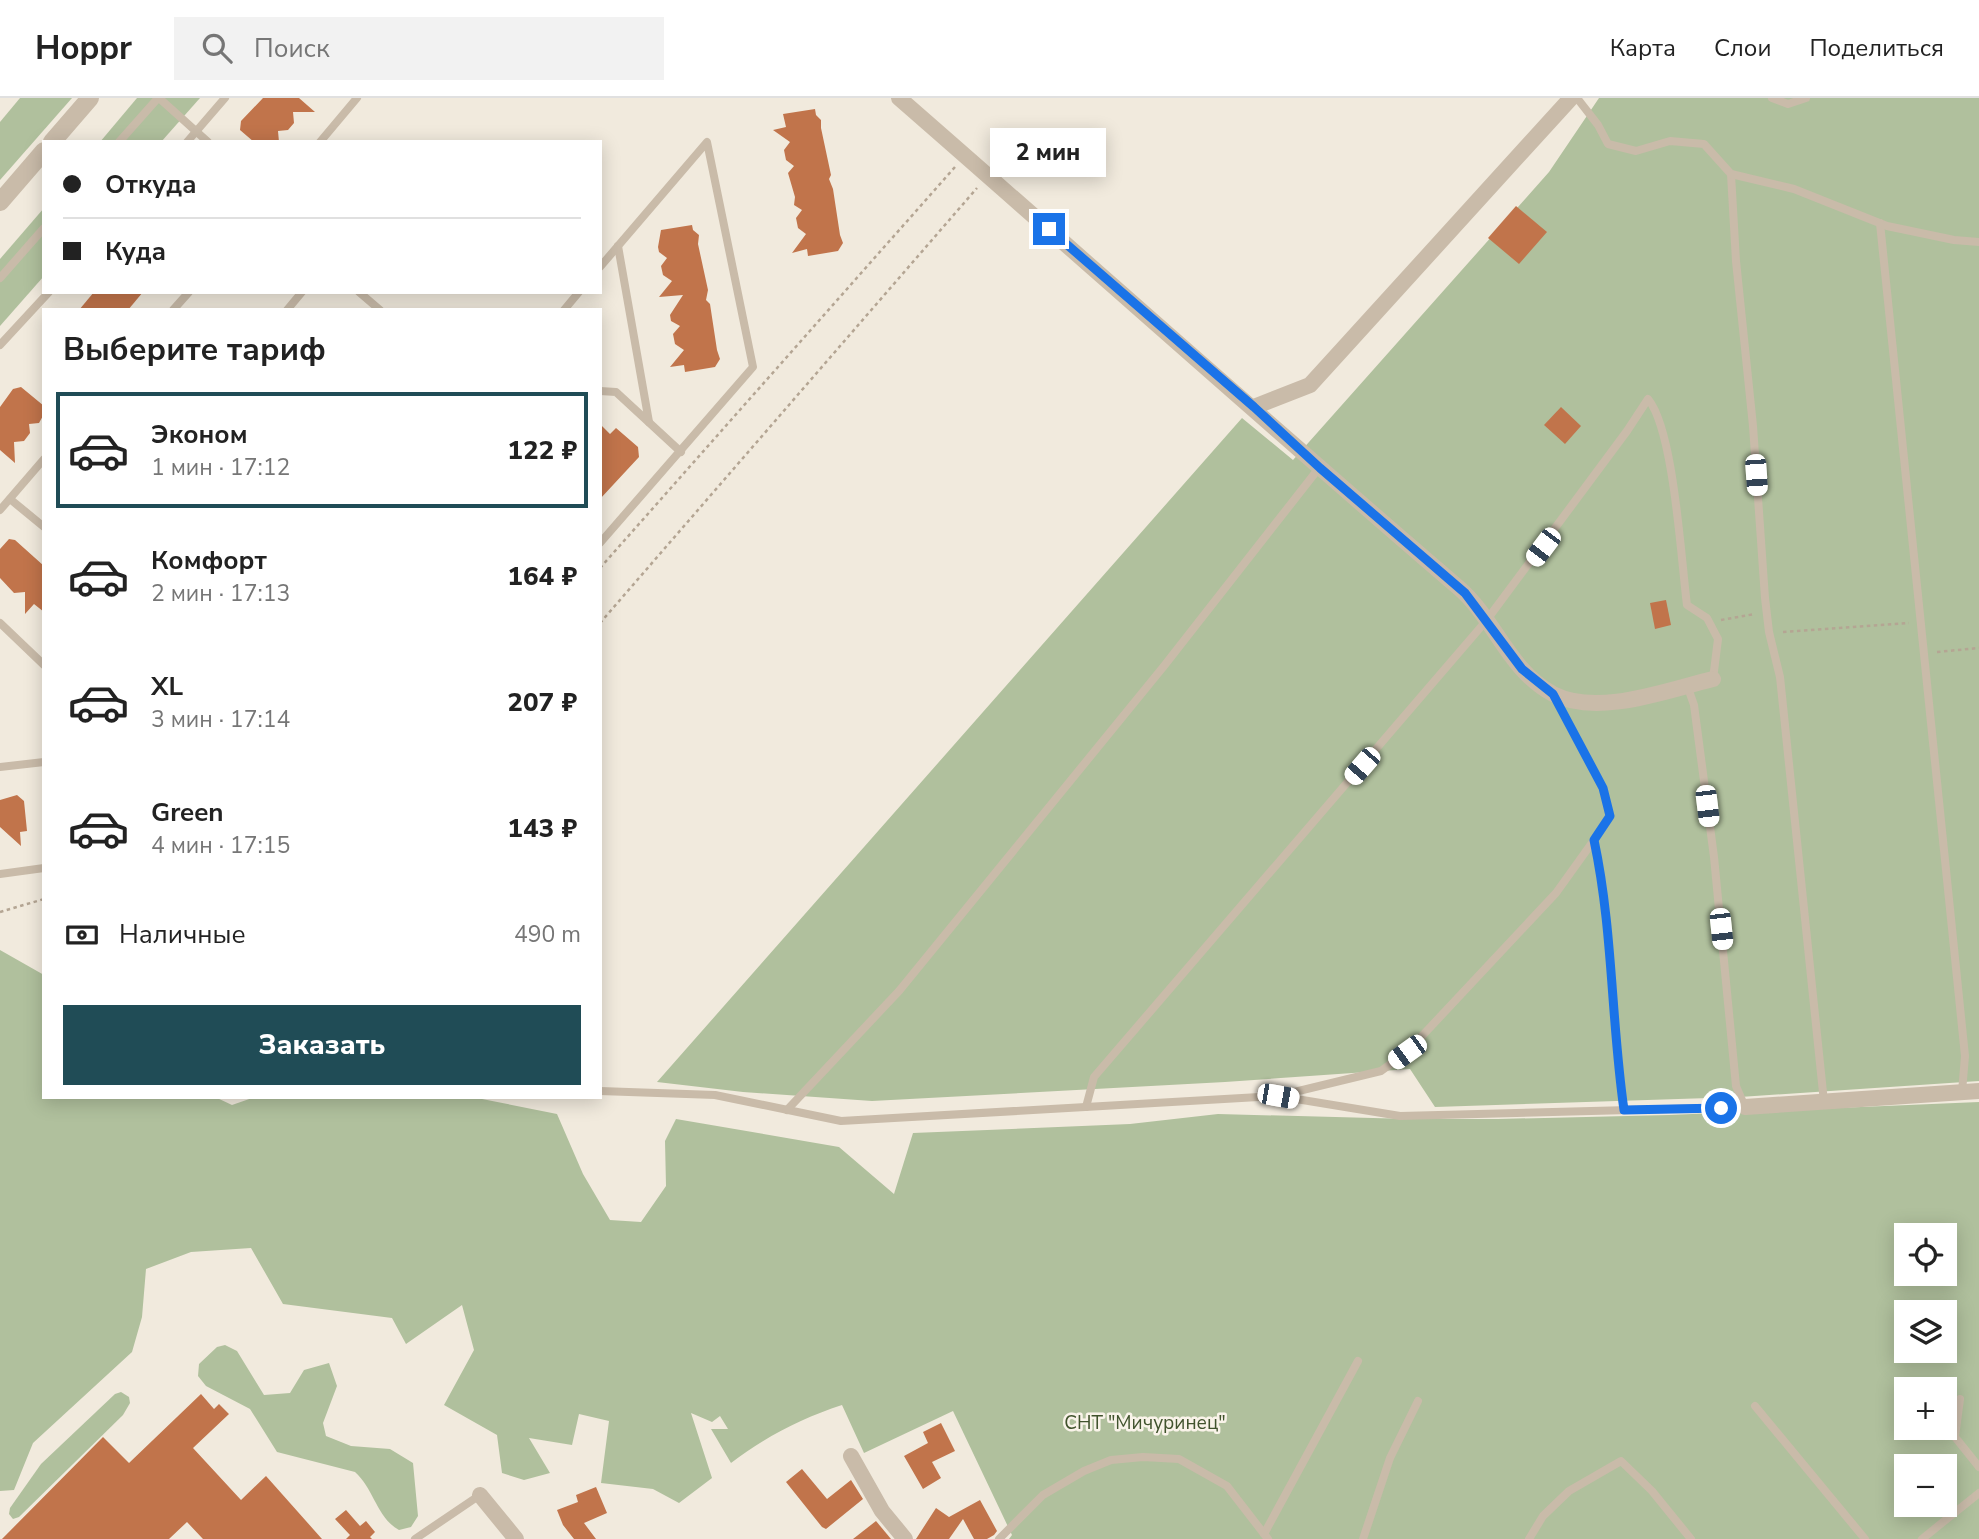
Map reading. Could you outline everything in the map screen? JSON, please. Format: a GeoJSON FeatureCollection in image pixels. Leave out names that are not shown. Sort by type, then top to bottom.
{"type":"FeatureCollection","features":[{"type":"Feature","properties":{"kind":"street"},"geometry":{"type":"LineString","coordinates":[[54,140],[90,98]]}},
{"type":"Feature","properties":{"kind":"street"},"geometry":{"type":"LineString","coordinates":[[899,98],[1465,593],[1522,669],[1553,694],[1581,702],[1621,702],[1713,679]]}},
{"type":"Feature","properties":{"kind":"street"},"geometry":{"type":"LineString","coordinates":[[1254,407],[1310,385],[1571,98]]}},
{"type":"Feature","properties":{"kind":"street"},"geometry":{"type":"LineString","coordinates":[[0,202],[42,153]]}},
{"type":"Feature","properties":{"kind":"street"},"geometry":{"type":"LineString","coordinates":[[1745,1108],[1979,1091]]}},
{"type":"Feature","properties":{"kind":"street"},"geometry":{"type":"LineString","coordinates":[[851,1456],[882,1511],[905,1539]]}},
{"type":"Feature","properties":{"kind":"street"},"geometry":{"type":"LineString","coordinates":[[480,1495],[516,1539]]}},
{"type":"Feature","properties":{"kind":"lane"},"geometry":{"type":"LineString","coordinates":[[121,140],[158,98],[206,140]]}},
{"type":"Feature","properties":{"kind":"lane"},"geometry":{"type":"LineString","coordinates":[[189,140],[225,98]]}},
{"type":"Feature","properties":{"kind":"lane"},"geometry":{"type":"LineString","coordinates":[[322,140],[357,98]]}},
{"type":"Feature","properties":{"kind":"lane"},"geometry":{"type":"LineString","coordinates":[[1577,98],[1598,125],[1608,144],[1636,151],[1670,141],[1704,144],[1731,174],[1794,189],[1880,223],[1954,240],[1979,242]]}},
{"type":"Feature","properties":{"kind":"lane"},"geometry":{"type":"LineString","coordinates":[[1772,98],[1788,104],[1806,98]]}},
{"type":"Feature","properties":{"kind":"lane"},"geometry":{"type":"LineString","coordinates":[[602,265],[707,142],[753,367],[602,541]]}},
{"type":"Feature","properties":{"kind":"lane"},"geometry":{"type":"LineString","coordinates":[[1731,174],[1736,261],[1753,426],[1769,632],[1780,677],[1824,1102]]}},
{"type":"Feature","properties":{"kind":"lane"},"geometry":{"type":"LineString","coordinates":[[1880,223],[1965,1056],[1962,1092]]}},
{"type":"Feature","properties":{"kind":"lane"},"geometry":{"type":"LineString","coordinates":[[0,278],[42,230]]}},
{"type":"Feature","properties":{"kind":"lane"},"geometry":{"type":"LineString","coordinates":[[618,246],[649,422]]}},
{"type":"Feature","properties":{"kind":"lane"},"geometry":{"type":"LineString","coordinates":[[0,345],[47,294]]}},
{"type":"Feature","properties":{"kind":"lane"},"geometry":{"type":"LineString","coordinates":[[175,308],[187,294]]}},
{"type":"Feature","properties":{"kind":"lane"},"geometry":{"type":"LineString","coordinates":[[289,308],[300,294]]}},
{"type":"Feature","properties":{"kind":"lane"},"geometry":{"type":"LineString","coordinates":[[361,294],[378,308]]}},
{"type":"Feature","properties":{"kind":"lane"},"geometry":{"type":"LineString","coordinates":[[566,308],[577,294]]}},
{"type":"Feature","properties":{"kind":"lane"},"geometry":{"type":"LineString","coordinates":[[602,391],[616,392],[681,452]]}},
{"type":"Feature","properties":{"kind":"lane"},"geometry":{"type":"LineString","coordinates":[[1086,1107],[1094,1077],[1486,621],[1628,431],[1648,399],[1654,406],[1668,451],[1687,605],[1707,618],[1718,639],[1713,679]]}},
{"type":"Feature","properties":{"kind":"lane"},"geometry":{"type":"LineString","coordinates":[[0,510],[42,461]]}},
{"type":"Feature","properties":{"kind":"lane"},"geometry":{"type":"LineString","coordinates":[[788,1110],[899,991],[1164,666],[1320,468]]}},
{"type":"Feature","properties":{"kind":"lane"},"geometry":{"type":"LineString","coordinates":[[10,499],[42,525]]}},
{"type":"Feature","properties":{"kind":"lane"},"geometry":{"type":"LineString","coordinates":[[0,623],[42,663]]}},
{"type":"Feature","properties":{"kind":"lane"},"geometry":{"type":"LineString","coordinates":[[1278,1096],[1400,1116],[1745,1108],[1736,1086],[1714,857],[1694,705],[1687,685]]}},
{"type":"Feature","properties":{"kind":"lane"},"geometry":{"type":"LineString","coordinates":[[602,1091],[715,1096],[841,1121],[1278,1096],[1381,1071],[1407,1052],[1556,893],[1610,816],[1603,788],[1553,694]]}},
{"type":"Feature","properties":{"kind":"lane"},"geometry":{"type":"LineString","coordinates":[[0,767],[42,762]]}},
{"type":"Feature","properties":{"kind":"lane"},"geometry":{"type":"LineString","coordinates":[[1594,840],[1609,934],[1624,1110]]}},
{"type":"Feature","properties":{"kind":"lane"},"geometry":{"type":"LineString","coordinates":[[0,874],[42,868]]}},
{"type":"Feature","properties":{"kind":"lane"},"geometry":{"type":"LineString","coordinates":[[999,1539],[1043,1495],[1084,1471],[1111,1460],[1143,1457],[1179,1459],[1227,1486],[1266,1536],[1358,1361]]}},
{"type":"Feature","properties":{"kind":"lane"},"geometry":{"type":"LineString","coordinates":[[1959,1399],[1955,1437],[1979,1467]]}},
{"type":"Feature","properties":{"kind":"lane"},"geometry":{"type":"LineString","coordinates":[[1363,1539],[1390,1458],[1418,1401]]}},
{"type":"Feature","properties":{"kind":"lane"},"geometry":{"type":"LineString","coordinates":[[1755,1406],[1865,1539]]}},
{"type":"Feature","properties":{"kind":"lane"},"geometry":{"type":"LineString","coordinates":[[1530,1539],[1543,1516],[1569,1491],[1621,1461],[1652,1491],[1691,1539]]}},
{"type":"Feature","properties":{"kind":"lane"},"geometry":{"type":"LineString","coordinates":[[1922,1539],[1979,1493]]}},
{"type":"Feature","properties":{"kind":"lane"},"geometry":{"type":"LineString","coordinates":[[415,1539],[480,1495]]}},
{"type":"Feature","properties":{"kind":"path"},"geometry":{"type":"LineString","coordinates":[[602,566],[965,156]]}},
{"type":"Feature","properties":{"kind":"path"},"geometry":{"type":"LineString","coordinates":[[602,621],[988,175]]}},
{"type":"Feature","properties":{"kind":"path"},"geometry":{"type":"LineString","coordinates":[[1707,618],[1724,621],[1767,612]]}},
{"type":"Feature","properties":{"kind":"path"},"geometry":{"type":"LineString","coordinates":[[1769,632],[1920,623]]}},
{"type":"Feature","properties":{"kind":"path"},"geometry":{"type":"LineString","coordinates":[[1923,653],[1979,648]]}},
{"type":"Feature","properties":{"kind":"path"},"geometry":{"type":"LineString","coordinates":[[0,912],[42,900]]}},
{"type":"Feature","properties":{"kind":"green space"},"geometry":{"type":"Polygon","coordinates":[[[20,98],[72,98],[0,180],[0,122],[20,98]]]}},
{"type":"Feature","properties":{"kind":"green space"},"geometry":{"type":"Polygon","coordinates":[[[137,98],[200,98],[163,140],[102,140],[137,98]]]}},
{"type":"Feature","properties":{"kind":"green space"},"geometry":{"type":"Polygon","coordinates":[[[1599,98],[1979,98],[1979,1081],[1740,1097],[1435,1107],[1410,1069],[872,1101],[743,1092],[657,1082],[1242,418],[1293,460],[1549,172],[1599,98]]]}},
{"type":"Feature","properties":{"kind":"green space"},"geometry":{"type":"Polygon","coordinates":[[[42,210],[42,278],[0,326],[0,259],[42,210]]]}},
{"type":"Feature","properties":{"kind":"green space","name":"СНТ \"Мичуринец\""},"geometry":{"type":"Polygon","coordinates":[[[0,950],[42,974],[42,1099],[219,1099],[232,1105],[249,1099],[482,1099],[557,1114],[583,1174],[610,1220],[641,1222],[666,1186],[665,1141],[676,1119],[839,1147],[894,1194],[913,1133],[1130,1124],[1218,1114],[1498,1119],[1979,1102],[1979,1539],[1009,1539],[1012,1535],[953,1411],[864,1453],[842,1405],[784,1429],[731,1463],[711,1429],[728,1429],[720,1416],[712,1422],[691,1413],[712,1478],[679,1503],[653,1489],[601,1483],[609,1421],[579,1414],[572,1445],[529,1438],[550,1473],[524,1480],[502,1473],[497,1435],[444,1405],[474,1350],[462,1305],[406,1344],[392,1318],[283,1304],[251,1248],[191,1252],[146,1269],[142,1317],[132,1352],[33,1443],[14,1490],[0,1491],[0,950]]]}},
{"type":"Feature","properties":{"kind":"green space"},"geometry":{"type":"Polygon","coordinates":[[[225,1345],[237,1351],[264,1395],[290,1393],[304,1370],[329,1363],[337,1386],[323,1423],[326,1436],[351,1446],[390,1449],[413,1463],[418,1516],[411,1527],[399,1530],[392,1525],[355,1472],[277,1452],[250,1409],[206,1386],[198,1376],[199,1364],[217,1347],[225,1345]]]}},
{"type":"Feature","properties":{"kind":"green space"},"geometry":{"type":"Polygon","coordinates":[[[121,1392],[129,1397],[130,1403],[123,1415],[19,1517],[13,1519],[9,1514],[10,1508],[41,1464],[115,1394],[121,1392]]]}},
{"type":"Feature","properties":{"kind":"building"},"geometry":{"type":"Polygon","coordinates":[[[263,98],[299,98],[315,112],[293,112],[294,123],[288,130],[278,131],[279,140],[252,140],[240,130],[241,121],[263,98]]]}},
{"type":"Feature","properties":{"kind":"building"},"geometry":{"type":"Polygon","coordinates":[[[815,109],[821,120],[831,175],[829,179],[843,243],[838,251],[808,256],[807,249],[792,253],[806,234],[798,228],[796,218],[802,210],[794,205],[795,197],[788,173],[794,166],[786,160],[784,150],[790,142],[773,130],[786,127],[783,114],[815,109]]]}},
{"type":"Feature","properties":{"kind":"building"},"geometry":{"type":"Polygon","coordinates":[[[1516,206],[1547,232],[1519,264],[1488,238],[1516,206]]]}},
{"type":"Feature","properties":{"kind":"building"},"geometry":{"type":"Polygon","coordinates":[[[692,225],[699,235],[698,244],[708,290],[706,300],[710,304],[720,359],[715,367],[685,372],[684,365],[670,367],[684,350],[675,344],[673,334],[680,326],[671,321],[670,315],[683,295],[659,297],[672,281],[663,275],[661,266],[667,258],[659,252],[658,247],[661,230],[692,225]]]}},
{"type":"Feature","properties":{"kind":"building"},"geometry":{"type":"Polygon","coordinates":[[[92,294],[141,294],[130,308],[81,308],[92,294]]]}},
{"type":"Feature","properties":{"kind":"building"},"geometry":{"type":"Polygon","coordinates":[[[21,387],[42,404],[42,418],[39,423],[29,424],[30,433],[24,441],[14,442],[15,463],[0,450],[0,407],[13,389],[21,387]]]}},
{"type":"Feature","properties":{"kind":"building"},"geometry":{"type":"Polygon","coordinates":[[[1561,407],[1581,426],[1565,444],[1544,425],[1561,407]]]}},
{"type":"Feature","properties":{"kind":"building"},"geometry":{"type":"Polygon","coordinates":[[[602,426],[610,434],[616,428],[638,447],[639,457],[602,497],[602,426]]]}},
{"type":"Feature","properties":{"kind":"building"},"geometry":{"type":"Polygon","coordinates":[[[9,539],[15,540],[42,564],[42,610],[34,604],[25,614],[25,592],[14,593],[0,578],[0,549],[9,539]]]}},
{"type":"Feature","properties":{"kind":"building"},"geometry":{"type":"Polygon","coordinates":[[[1666,600],[1671,625],[1655,629],[1650,603],[1666,600]]]}},
{"type":"Feature","properties":{"kind":"building"},"geometry":{"type":"Polygon","coordinates":[[[17,795],[24,801],[27,831],[20,832],[21,846],[0,827],[0,800],[17,795]]]}},
{"type":"Feature","properties":{"kind":"building"},"geometry":{"type":"Polygon","coordinates":[[[201,1394],[214,1409],[219,1404],[229,1414],[193,1448],[241,1500],[266,1476],[322,1539],[203,1539],[187,1522],[169,1539],[2,1539],[103,1437],[129,1463],[201,1394]]]}},
{"type":"Feature","properties":{"kind":"building"},"geometry":{"type":"Polygon","coordinates":[[[941,1423],[955,1451],[932,1462],[941,1478],[923,1489],[904,1456],[928,1443],[923,1432],[941,1423]]]}},
{"type":"Feature","properties":{"kind":"building"},"geometry":{"type":"Polygon","coordinates":[[[802,1469],[827,1499],[851,1480],[863,1499],[826,1529],[786,1482],[802,1469]]]}},
{"type":"Feature","properties":{"kind":"building"},"geometry":{"type":"Polygon","coordinates":[[[596,1487],[607,1513],[584,1523],[596,1539],[574,1539],[563,1525],[557,1510],[578,1502],[576,1495],[596,1487]]]}},
{"type":"Feature","properties":{"kind":"building"},"geometry":{"type":"Polygon","coordinates":[[[980,1500],[997,1531],[994,1535],[987,1539],[974,1539],[963,1519],[949,1539],[916,1539],[936,1508],[949,1517],[980,1500]]]}},
{"type":"Feature","properties":{"kind":"building"},"geometry":{"type":"Polygon","coordinates":[[[346,1510],[360,1526],[366,1521],[375,1532],[370,1537],[372,1539],[346,1539],[350,1535],[335,1519],[346,1510]]]}},
{"type":"Feature","properties":{"kind":"building"},"geometry":{"type":"Polygon","coordinates":[[[876,1521],[891,1539],[853,1539],[876,1521]]]}},
{"type":"Feature","properties":{"kind":"route"},"geometry":{"type":"LineString","coordinates":[[1049,229],[1465,593],[1522,669],[1553,694],[1603,788],[1610,816],[1594,840],[1609,934],[1624,1110],[1721,1108]]}}]}
